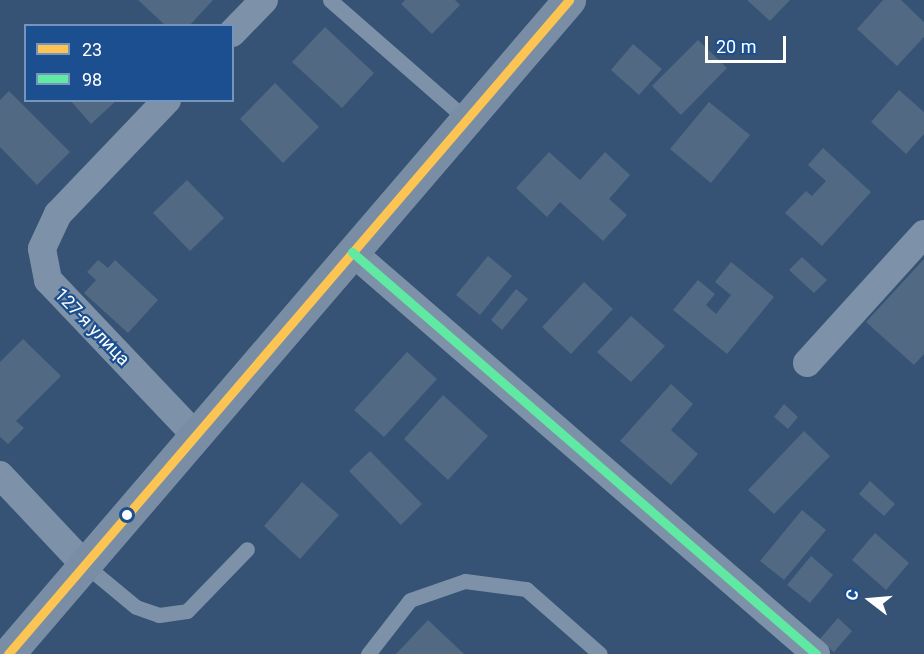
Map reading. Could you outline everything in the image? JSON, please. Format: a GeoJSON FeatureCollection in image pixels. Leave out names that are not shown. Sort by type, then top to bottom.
{"type":"FeatureCollection","features":[{"type":"Feature","properties":{"kind":"street"},"geometry":{"type":"LineString","coordinates":[[234,31],[264,0]]}},
{"type":"Feature","properties":{"kind":"street"},"geometry":{"type":"LineString","coordinates":[[8,654],[569,0]]}},
{"type":"Feature","properties":{"kind":"street","name":"127-я улица"},"geometry":{"type":"LineString","coordinates":[[165,102],[58,214],[42,249],[48,280],[195,435]]}},
{"type":"Feature","properties":{"kind":"street"},"geometry":{"type":"LineString","coordinates":[[807,363],[924,234]]}},
{"type":"Feature","properties":{"kind":"street"},"geometry":{"type":"LineString","coordinates":[[352,252],[816,654]]}},
{"type":"Feature","properties":{"kind":"street"},"geometry":{"type":"LineString","coordinates":[[0,475],[84,564]]}},
{"type":"Feature","properties":{"kind":"lane"},"geometry":{"type":"LineString","coordinates":[[330,0],[466,119]]}},
{"type":"Feature","properties":{"kind":"lane"},"geometry":{"type":"LineString","coordinates":[[84,564],[136,607],[159,615],[187,611],[248,549]]}},
{"type":"Feature","properties":{"kind":"lane"},"geometry":{"type":"LineString","coordinates":[[368,654],[410,600],[465,581],[526,589],[600,654]]}},
{"type":"Feature","properties":{"kind":"building"},"geometry":{"type":"Polygon","coordinates":[[[138,0],[213,0],[191,24],[164,24],[138,0]]]}},
{"type":"Feature","properties":{"kind":"building"},"geometry":{"type":"Polygon","coordinates":[[[405,0],[455,0],[460,5],[432,34],[401,4],[405,0]]]}},
{"type":"Feature","properties":{"kind":"building"},"geometry":{"type":"Polygon","coordinates":[[[747,0],[790,0],[770,21],[747,0]]]}},
{"type":"Feature","properties":{"kind":"building"},"geometry":{"type":"Polygon","coordinates":[[[883,0],[901,0],[924,22],[924,37],[897,66],[857,29],[883,0]]]}},
{"type":"Feature","properties":{"kind":"building"},"geometry":{"type":"Polygon","coordinates":[[[325,27],[374,73],[342,108],[292,62],[325,27]]]}},
{"type":"Feature","properties":{"kind":"building"},"geometry":{"type":"Polygon","coordinates":[[[698,40],[727,68],[681,115],[652,86],[698,40]]]}},
{"type":"Feature","properties":{"kind":"building"},"geometry":{"type":"Polygon","coordinates":[[[633,44],[662,69],[639,95],[611,70],[633,44]]]}},
{"type":"Feature","properties":{"kind":"building"},"geometry":{"type":"Polygon","coordinates":[[[275,83],[319,127],[283,163],[240,119],[275,83]]]}},
{"type":"Feature","properties":{"kind":"building"},"geometry":{"type":"Polygon","coordinates":[[[899,90],[924,112],[924,134],[906,154],[871,122],[899,90]]]}},
{"type":"Feature","properties":{"kind":"building"},"geometry":{"type":"Polygon","coordinates":[[[9,91],[70,152],[37,185],[0,147],[0,100],[9,91]]]}},
{"type":"Feature","properties":{"kind":"building"},"geometry":{"type":"Polygon","coordinates":[[[72,102],[115,102],[91,124],[72,102]]]}},
{"type":"Feature","properties":{"kind":"building"},"geometry":{"type":"Polygon","coordinates":[[[709,102],[750,135],[711,183],[670,149],[709,102]]]}},
{"type":"Feature","properties":{"kind":"building"},"geometry":{"type":"Polygon","coordinates":[[[823,148],[871,192],[822,246],[785,213],[806,191],[812,196],[826,181],[808,165],[823,148]]]}},
{"type":"Feature","properties":{"kind":"building"},"geometry":{"type":"Polygon","coordinates":[[[549,152],[580,180],[605,152],[630,175],[609,199],[627,215],[603,241],[560,202],[547,217],[516,188],[549,152]]]}},
{"type":"Feature","properties":{"kind":"building"},"geometry":{"type":"Polygon","coordinates":[[[187,180],[224,218],[190,251],[153,213],[187,180]]]}},
{"type":"Feature","properties":{"kind":"building"},"geometry":{"type":"Polygon","coordinates":[[[488,256],[512,276],[480,315],[456,295],[488,256]]]}},
{"type":"Feature","properties":{"kind":"building"},"geometry":{"type":"Polygon","coordinates":[[[802,257],[827,280],[814,293],[789,270],[802,257]]]}},
{"type":"Feature","properties":{"kind":"building"},"geometry":{"type":"Polygon","coordinates":[[[924,259],[924,354],[914,365],[866,322],[924,259]]]}},
{"type":"Feature","properties":{"kind":"building"},"geometry":{"type":"Polygon","coordinates":[[[98,260],[108,268],[115,260],[158,300],[128,333],[84,293],[96,280],[87,272],[98,260]]]}},
{"type":"Feature","properties":{"kind":"building"},"geometry":{"type":"Polygon","coordinates":[[[731,262],[774,297],[727,354],[673,310],[698,280],[715,294],[706,305],[716,314],[731,295],[715,282],[731,262]]]}},
{"type":"Feature","properties":{"kind":"building"},"geometry":{"type":"Polygon","coordinates":[[[584,282],[613,309],[571,354],[542,327],[584,282]]]}},
{"type":"Feature","properties":{"kind":"building"},"geometry":{"type":"Polygon","coordinates":[[[516,289],[528,299],[502,330],[491,320],[516,289]]]}},
{"type":"Feature","properties":{"kind":"building"},"geometry":{"type":"Polygon","coordinates":[[[631,316],[665,346],[631,382],[597,352],[631,316]]]}},
{"type":"Feature","properties":{"kind":"building"},"geometry":{"type":"Polygon","coordinates":[[[23,339],[61,376],[16,421],[24,428],[8,444],[0,437],[0,362],[23,339]]]}},
{"type":"Feature","properties":{"kind":"building"},"geometry":{"type":"Polygon","coordinates":[[[407,352],[437,379],[384,437],[354,410],[407,352]]]}},
{"type":"Feature","properties":{"kind":"building"},"geometry":{"type":"Polygon","coordinates":[[[671,384],[693,404],[671,430],[698,454],[671,485],[620,441],[671,384]]]}},
{"type":"Feature","properties":{"kind":"building"},"geometry":{"type":"Polygon","coordinates":[[[443,395],[488,436],[448,480],[404,439],[443,395]]]}},
{"type":"Feature","properties":{"kind":"building"},"geometry":{"type":"Polygon","coordinates":[[[784,404],[798,417],[788,429],[774,417],[784,404]]]}},
{"type":"Feature","properties":{"kind":"building"},"geometry":{"type":"Polygon","coordinates":[[[804,431],[830,456],[774,514],[748,490],[804,431]]]}},
{"type":"Feature","properties":{"kind":"building"},"geometry":{"type":"Polygon","coordinates":[[[370,451],[422,504],[401,525],[349,471],[370,451]]]}},
{"type":"Feature","properties":{"kind":"building"},"geometry":{"type":"Polygon","coordinates":[[[870,481],[895,504],[884,516],[859,494],[870,481]]]}},
{"type":"Feature","properties":{"kind":"building"},"geometry":{"type":"Polygon","coordinates":[[[302,482],[339,515],[300,559],[264,526],[302,482]]]}},
{"type":"Feature","properties":{"kind":"building"},"geometry":{"type":"Polygon","coordinates":[[[802,510],[826,530],[784,580],[760,561],[802,510]]]}},
{"type":"Feature","properties":{"kind":"building"},"geometry":{"type":"Polygon","coordinates":[[[875,533],[909,563],[886,590],[852,560],[875,533]]]}},
{"type":"Feature","properties":{"kind":"building"},"geometry":{"type":"Polygon","coordinates":[[[811,556],[833,575],[810,603],[787,585],[811,556]]]}},
{"type":"Feature","properties":{"kind":"building"},"geometry":{"type":"Polygon","coordinates":[[[838,618],[852,631],[834,652],[819,640],[838,618]]]}},
{"type":"Feature","properties":{"kind":"building"},"geometry":{"type":"Polygon","coordinates":[[[428,620],[464,654],[396,654],[428,620]]]}},
{"type":"Feature","properties":{"kind":"transit line","name":"23"},"geometry":{"type":"LineString","coordinates":[[8,654],[569,0]]}},
{"type":"Feature","properties":{"kind":"transit line","name":"98"},"geometry":{"type":"LineString","coordinates":[[352,252],[816,654]]}}]}
